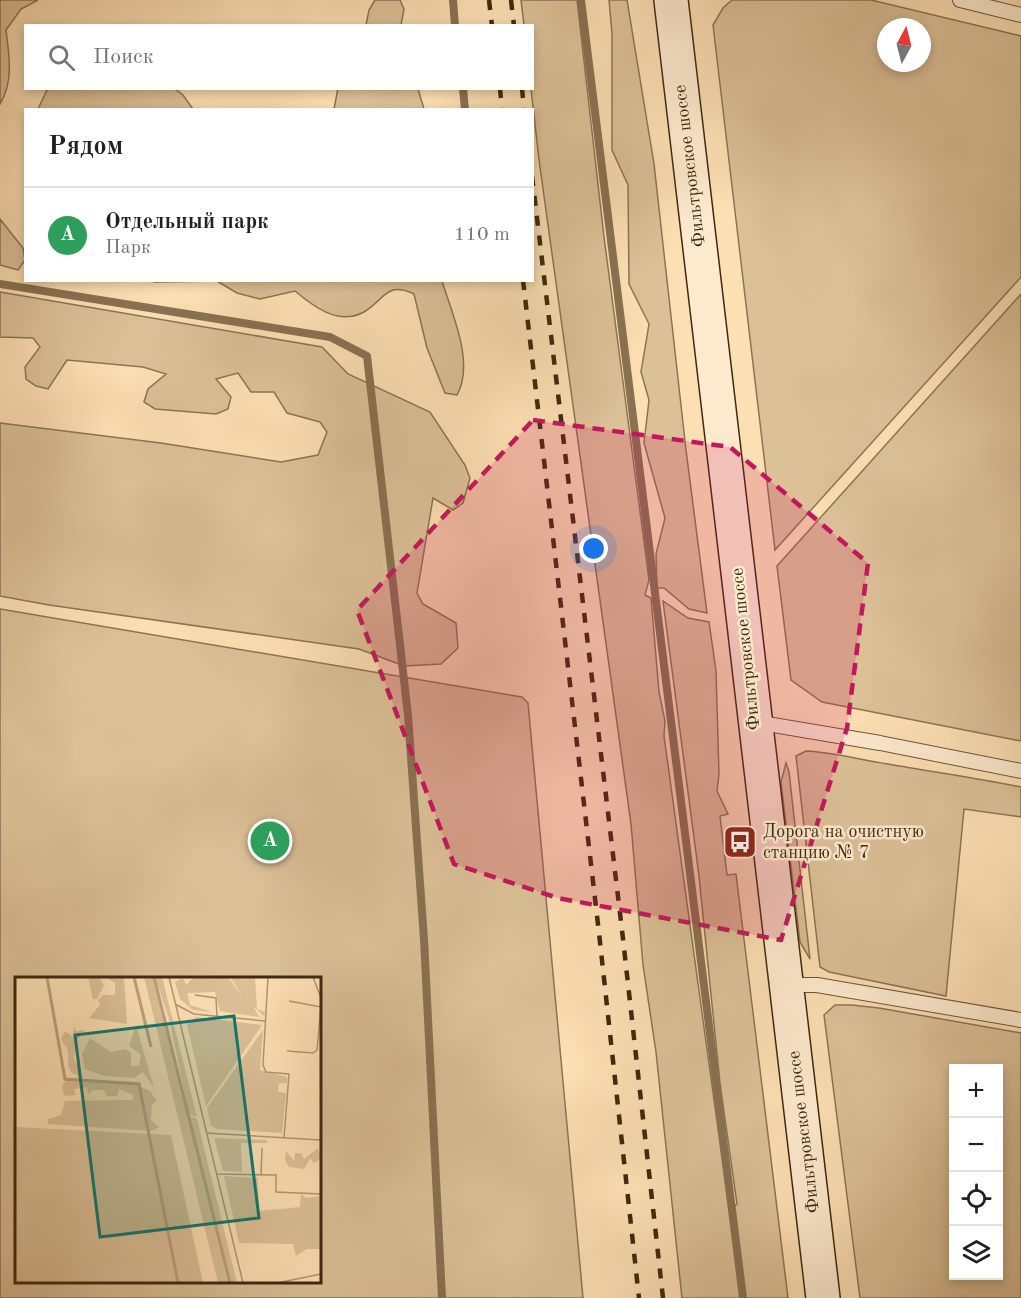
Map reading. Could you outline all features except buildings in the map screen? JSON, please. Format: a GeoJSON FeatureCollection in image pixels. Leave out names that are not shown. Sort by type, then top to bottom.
{"type":"FeatureCollection","features":[{"type":"Feature","properties":{"kind":"main road","name":"Фильтровское шоссе"},"geometry":{"type":"LineString","coordinates":[[671,0],[754,722],[824,1298]]}},
{"type":"Feature","properties":{"kind":"lane"},"geometry":{"type":"LineString","coordinates":[[960,0],[1021,15]]}},
{"type":"Feature","properties":{"kind":"lane"},"geometry":{"type":"LineString","coordinates":[[754,722],[880,743],[1021,771]]}},
{"type":"Feature","properties":{"kind":"lane"},"geometry":{"type":"LineString","coordinates":[[786,985],[817,986],[1021,1020]]}},
{"type":"Feature","properties":{"kind":"highlighted area"},"geometry":{"type":"Polygon","coordinates":[[[533,420],[730,447],[868,563],[847,728],[781,940],[558,898],[454,864],[357,610],[533,420]]]}},
{"type":"Feature","properties":{"kind":"shaded area"},"geometry":{"type":"Polygon","coordinates":[[[0,0],[38,0],[21,9],[6,30],[9,77],[0,104],[0,0]]]}},
{"type":"Feature","properties":{"kind":"shaded area"},"geometry":{"type":"Polygon","coordinates":[[[375,0],[400,0],[404,9],[401,24],[366,24],[369,10],[375,0]]]}},
{"type":"Feature","properties":{"kind":"shaded area"},"geometry":{"type":"Polygon","coordinates":[[[521,0],[577,0],[604,237],[649,580],[645,595],[651,598],[659,692],[665,721],[664,736],[729,1209],[737,1204],[720,1083],[699,876],[663,601],[688,618],[709,622],[716,671],[719,774],[717,791],[728,814],[720,816],[727,875],[736,874],[788,1298],[682,1298],[656,1052],[643,965],[631,824],[539,160],[531,90],[534,90],[534,24],[524,24],[521,0]]]}},
{"type":"Feature","properties":{"kind":"shaded area"},"geometry":{"type":"Polygon","coordinates":[[[609,0],[627,0],[654,164],[707,613],[689,609],[664,588],[657,588],[656,554],[665,518],[644,443],[649,400],[641,372],[649,324],[629,284],[628,185],[612,150],[612,34],[609,0]]]}},
{"type":"Feature","properties":{"kind":"shaded area"},"geometry":{"type":"Polygon","coordinates":[[[732,0],[871,0],[1021,36],[1021,277],[775,550],[713,25],[723,8],[732,0]]]}},
{"type":"Feature","properties":{"kind":"shaded area"},"geometry":{"type":"Polygon","coordinates":[[[47,90],[176,90],[192,108],[38,108],[47,90]]]}},
{"type":"Feature","properties":{"kind":"shaded area"},"geometry":{"type":"Polygon","coordinates":[[[338,90],[418,90],[424,108],[334,108],[338,90]]]}},
{"type":"Feature","properties":{"kind":"shaded area"},"geometry":{"type":"Polygon","coordinates":[[[0,219],[23,248],[24,261],[18,270],[0,265],[0,219]]]}},
{"type":"Feature","properties":{"kind":"shaded area"},"geometry":{"type":"Polygon","coordinates":[[[219,282],[442,282],[456,323],[463,354],[462,382],[457,395],[445,393],[427,348],[414,294],[404,290],[391,291],[362,313],[344,317],[318,308],[295,291],[260,299],[237,293],[219,282]]]}},
{"type":"Feature","properties":{"kind":"shaded area"},"geometry":{"type":"Polygon","coordinates":[[[0,292],[322,347],[348,374],[430,412],[465,465],[470,478],[463,503],[453,510],[433,498],[417,593],[423,604],[456,623],[458,648],[441,664],[404,666],[359,649],[0,596],[0,423],[161,443],[281,462],[318,455],[327,432],[320,422],[287,413],[274,392],[251,392],[238,373],[216,379],[231,397],[228,409],[216,414],[155,409],[144,402],[148,389],[166,374],[143,367],[67,360],[48,389],[36,386],[26,379],[25,367],[40,347],[33,338],[0,337],[0,292]]]}},
{"type":"Feature","properties":{"kind":"shaded area"},"geometry":{"type":"Polygon","coordinates":[[[1021,294],[1021,741],[822,702],[791,680],[777,566],[1021,294]]]}},
{"type":"Feature","properties":{"kind":"shaded area"},"geometry":{"type":"Polygon","coordinates":[[[0,609],[522,697],[528,703],[583,1298],[0,1298],[0,609]]]}},
{"type":"Feature","properties":{"kind":"shaded area"},"geometry":{"type":"Polygon","coordinates":[[[806,751],[837,754],[1021,787],[1021,817],[964,809],[946,996],[829,972],[820,967],[796,756],[806,751]]]}},
{"type":"Feature","properties":{"kind":"shaded area"},"geometry":{"type":"Polygon","coordinates":[[[786,763],[789,772],[810,959],[800,942],[781,782],[786,763]]]}},
{"type":"Feature","properties":{"kind":"shaded area"},"geometry":{"type":"Polygon","coordinates":[[[835,1005],[852,1005],[1021,1033],[1021,1298],[860,1298],[824,1015],[835,1005]]]}},
{"type":"Feature","properties":{"kind":"waterway"},"geometry":{"type":"LineString","coordinates":[[453,0],[455,24]]}},
{"type":"Feature","properties":{"kind":"waterway"},"geometry":{"type":"LineString","coordinates":[[581,0],[743,1298]]}},
{"type":"Feature","properties":{"kind":"waterway"},"geometry":{"type":"LineString","coordinates":[[463,90],[465,108]]}},
{"type":"Feature","properties":{"kind":"waterway"},"geometry":{"type":"LineString","coordinates":[[0,284],[330,337],[367,356],[408,715],[424,939],[442,1298]]}},
{"type":"Feature","properties":{"kind":"railway"},"geometry":{"type":"LineString","coordinates":[[489,0],[492,24]]}},
{"type":"Feature","properties":{"kind":"railway"},"geometry":{"type":"LineString","coordinates":[[511,0],[514,24]]}},
{"type":"Feature","properties":{"kind":"railway"},"geometry":{"type":"LineString","coordinates":[[500,90],[502,108]]}},
{"type":"Feature","properties":{"kind":"railway"},"geometry":{"type":"LineString","coordinates":[[522,90],[524,108]]}},
{"type":"Feature","properties":{"kind":"railway"},"geometry":{"type":"LineString","coordinates":[[534,193],[622,930],[663,1298]]}},
{"type":"Feature","properties":{"kind":"railway"},"geometry":{"type":"LineString","coordinates":[[523,282],[639,1298]]}},
{"type":"Feature","properties":{"kind":"place","name":"Отдельный парк"},"geometry":{"type":"Point","coordinates":[270,841]}},
{"type":"Feature","properties":{"kind":"place","name":"Дорога на очистную станцию № 7"},"geometry":{"type":"Point","coordinates":[740,842]}}]}
